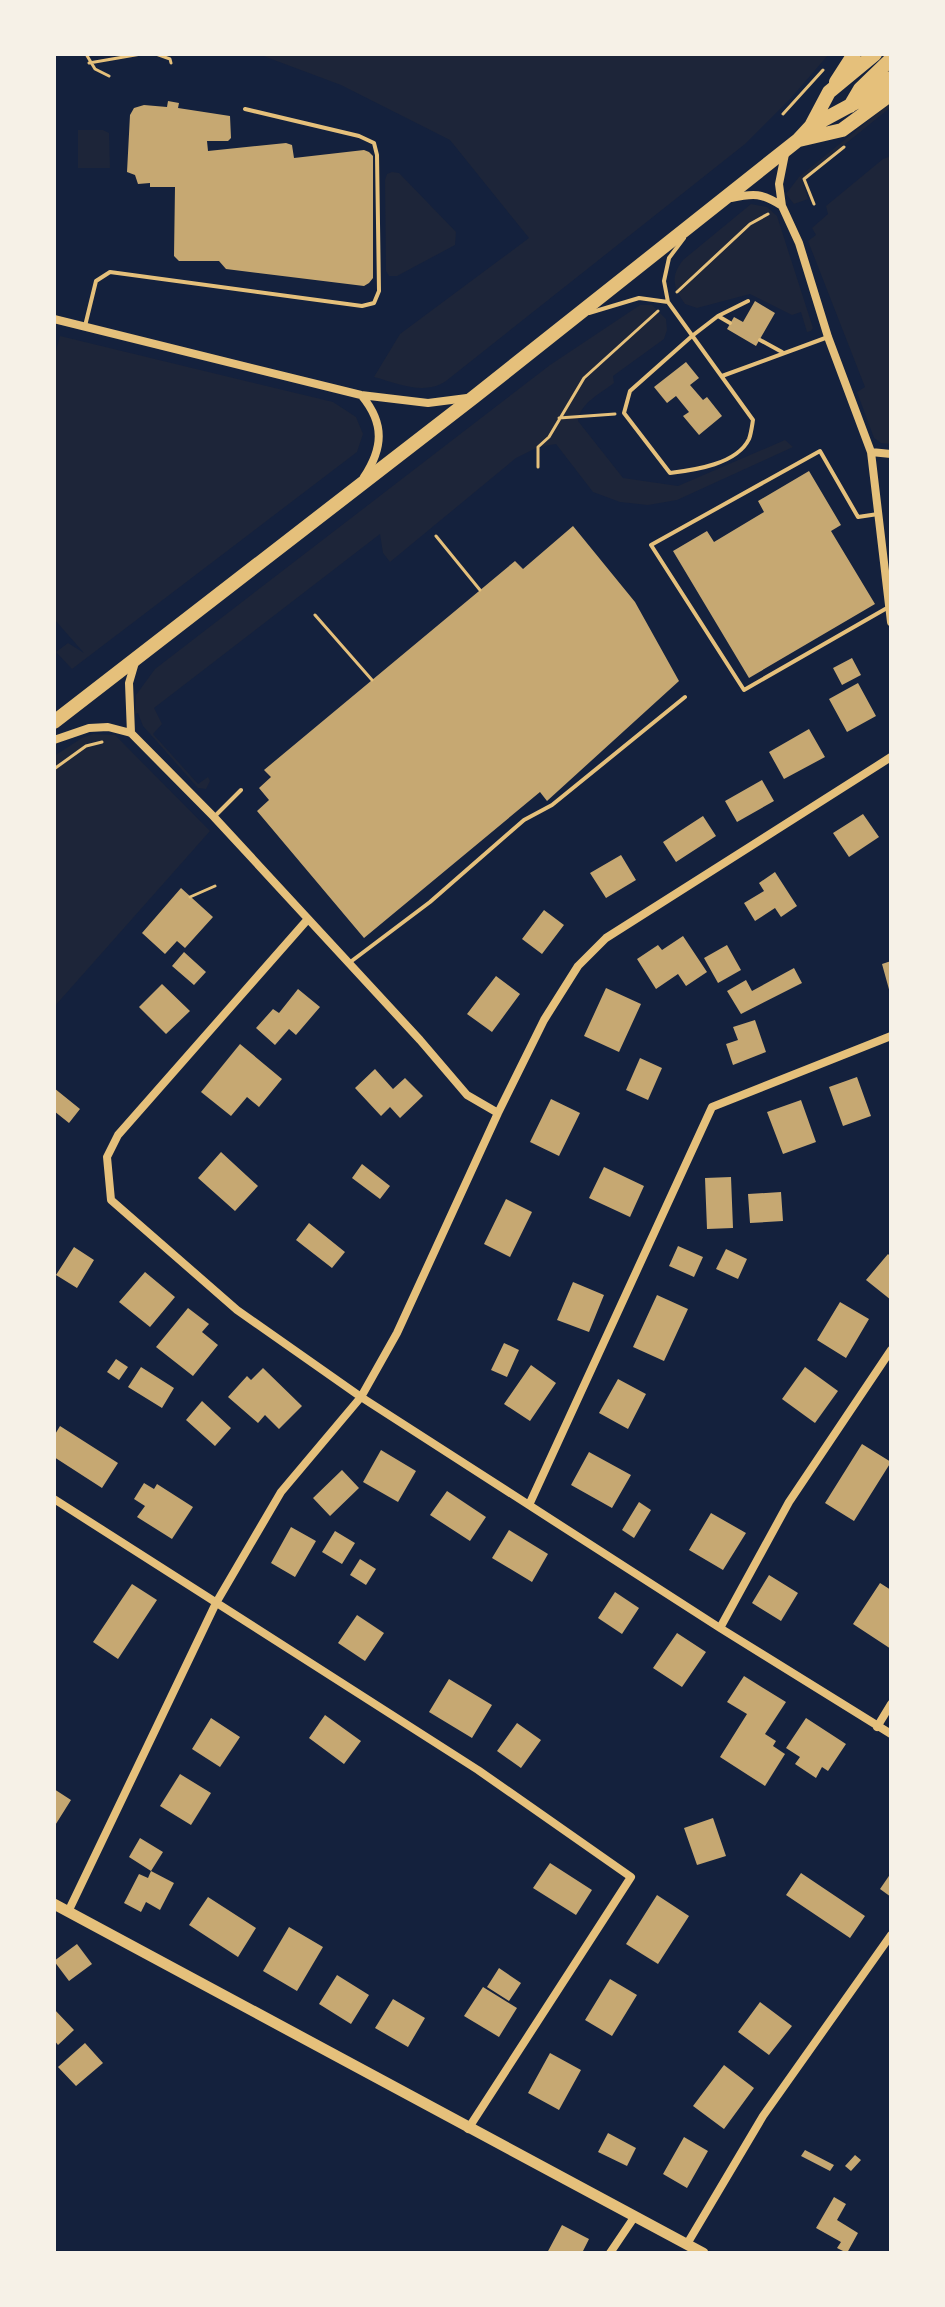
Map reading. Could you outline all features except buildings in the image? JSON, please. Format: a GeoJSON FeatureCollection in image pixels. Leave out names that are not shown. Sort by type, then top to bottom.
{"type":"FeatureCollection","features":[{"type":"Feature","properties":{"kind":"main road"},"geometry":{"type":"LineString","coordinates":[[54,722],[474,397],[792,145],[811,126],[854,54]]}},
{"type":"Feature","properties":{"kind":"main road"},"geometry":{"type":"LineString","coordinates":[[829,92],[875,54]]}},
{"type":"Feature","properties":{"kind":"main road"},"geometry":{"type":"LineString","coordinates":[[850,107],[860,89],[891,59]]}},
{"type":"Feature","properties":{"kind":"main road"},"geometry":{"type":"LineString","coordinates":[[811,126],[850,107],[891,78]]}},
{"type":"Feature","properties":{"kind":"main road"},"geometry":{"type":"LineString","coordinates":[[792,145],[842,130],[891,94]]}},
{"type":"Feature","properties":{"kind":"street"},"geometry":{"type":"LineString","coordinates":[[792,145],[779,184],[782,206],[799,243],[828,337],[871,452],[891,622]]}},
{"type":"Feature","properties":{"kind":"street"},"geometry":{"type":"LineString","coordinates":[[722,200],[751,194],[768,197],[782,206]]}},
{"type":"Feature","properties":{"kind":"street"},"geometry":{"type":"LineString","coordinates":[[54,319],[361,395],[428,403],[474,397]]}},
{"type":"Feature","properties":{"kind":"street"},"geometry":{"type":"LineString","coordinates":[[357,487],[377,458],[379,427],[374,410],[361,395]]}},
{"type":"Feature","properties":{"kind":"street"},"geometry":{"type":"LineString","coordinates":[[871,452],[891,454]]}},
{"type":"Feature","properties":{"kind":"street"},"geometry":{"type":"LineString","coordinates":[[131,733],[129,683],[136,659]]}},
{"type":"Feature","properties":{"kind":"street"},"geometry":{"type":"LineString","coordinates":[[54,740],[89,728],[108,727],[131,733],[214,817],[467,1095],[498,1113]]}},
{"type":"Feature","properties":{"kind":"street"},"geometry":{"type":"LineString","coordinates":[[68,1912],[216,1603],[281,1492],[361,1397],[397,1333],[544,1020],[578,966],[606,938],[891,757]]}},
{"type":"Feature","properties":{"kind":"street"},"geometry":{"type":"LineString","coordinates":[[308,919],[118,1135],[107,1157],[111,1200],[237,1310],[361,1397],[891,1734]]}},
{"type":"Feature","properties":{"kind":"street"},"geometry":{"type":"LineString","coordinates":[[529,1505],[712,1107],[891,1036]]}},
{"type":"Feature","properties":{"kind":"street"},"geometry":{"type":"LineString","coordinates":[[720,1628],[789,1502],[891,1350]]}},
{"type":"Feature","properties":{"kind":"street"},"geometry":{"type":"LineString","coordinates":[[54,1499],[478,1770],[631,1877],[468,2129]]}},
{"type":"Feature","properties":{"kind":"street"},"geometry":{"type":"LineString","coordinates":[[877,1727],[891,1704]]}},
{"type":"Feature","properties":{"kind":"street"},"geometry":{"type":"LineString","coordinates":[[54,1904],[703,2253]]}},
{"type":"Feature","properties":{"kind":"street"},"geometry":{"type":"LineString","coordinates":[[687,2244],[763,2116],[891,1935]]}},
{"type":"Feature","properties":{"kind":"street"},"geometry":{"type":"LineString","coordinates":[[610,2253],[635,2216]]}},
{"type":"Feature","properties":{"kind":"lane"},"geometry":{"type":"LineString","coordinates":[[85,326],[96,281],[110,272],[362,306],[374,303],[379,291],[377,155],[374,143],[359,136],[245,109]]}},
{"type":"Feature","properties":{"kind":"lane"},"geometry":{"type":"LineString","coordinates":[[698,220],[669,258],[664,281],[668,302],[692,336],[722,376],[753,420],[749,438],[737,454],[693,470],[670,473],[624,413],[630,391],[692,336],[718,316],[748,301]]}},
{"type":"Feature","properties":{"kind":"lane"},"geometry":{"type":"LineString","coordinates":[[572,320],[611,304],[639,298],[668,302]]}},
{"type":"Feature","properties":{"kind":"lane"},"geometry":{"type":"LineString","coordinates":[[718,316],[730,323]]}},
{"type":"Feature","properties":{"kind":"lane"},"geometry":{"type":"LineString","coordinates":[[722,376],[828,337]]}},
{"type":"Feature","properties":{"kind":"lane"},"geometry":{"type":"LineString","coordinates":[[760,340],[783,353]]}},
{"type":"Feature","properties":{"kind":"lane"},"geometry":{"type":"LineString","coordinates":[[880,514],[858,517],[820,451],[651,545],[744,690],[889,607]]}},
{"type":"Feature","properties":{"kind":"lane"},"geometry":{"type":"LineString","coordinates":[[349,963],[430,902],[524,820],[552,805],[685,697]]}},
{"type":"Feature","properties":{"kind":"lane"},"geometry":{"type":"LineString","coordinates":[[214,817],[241,790]]}},
{"type":"Feature","properties":{"kind":"path"},"geometry":{"type":"LineString","coordinates":[[86,54],[95,69],[109,76]]}},
{"type":"Feature","properties":{"kind":"path"},"geometry":{"type":"LineString","coordinates":[[89,63],[141,54]]}},
{"type":"Feature","properties":{"kind":"path"},"geometry":{"type":"LineString","coordinates":[[156,54],[170,59],[171,63]]}},
{"type":"Feature","properties":{"kind":"path"},"geometry":{"type":"LineString","coordinates":[[783,114],[827,66]]}},
{"type":"Feature","properties":{"kind":"path"},"geometry":{"type":"LineString","coordinates":[[814,204],[804,179],[854,140]]}},
{"type":"Feature","properties":{"kind":"path"},"geometry":{"type":"LineString","coordinates":[[538,467],[538,447],[549,437],[584,378],[750,224],[782,206]]}},
{"type":"Feature","properties":{"kind":"path"},"geometry":{"type":"LineString","coordinates":[[559,418],[624,413]]}},
{"type":"Feature","properties":{"kind":"path"},"geometry":{"type":"LineString","coordinates":[[436,536],[480,590]]}},
{"type":"Feature","properties":{"kind":"path"},"geometry":{"type":"LineString","coordinates":[[315,615],[372,680]]}},
{"type":"Feature","properties":{"kind":"path"},"geometry":{"type":"LineString","coordinates":[[54,769],[86,746],[120,739],[131,733]]}},
{"type":"Feature","properties":{"kind":"path"},"geometry":{"type":"LineString","coordinates":[[190,897],[215,886]]}},
{"type":"Feature","properties":{"kind":"shaded area"},"geometry":{"type":"Polygon","coordinates":[[[258,54],[829,54],[745,144],[446,381],[420,388],[374,377],[400,334],[529,238],[450,140],[341,85],[258,54]]]}},
{"type":"Feature","properties":{"kind":"shaded area"},"geometry":{"type":"Polygon","coordinates":[[[891,102],[891,107],[802,179],[808,199],[794,204],[786,194],[799,177],[891,102]]]}},
{"type":"Feature","properties":{"kind":"shaded area"},"geometry":{"type":"Polygon","coordinates":[[[78,130],[103,130],[109,133],[110,168],[78,168],[78,130]]]}},
{"type":"Feature","properties":{"kind":"shaded area"},"geometry":{"type":"Polygon","coordinates":[[[891,156],[891,444],[874,438],[857,392],[865,387],[808,241],[816,235],[812,228],[828,214],[826,206],[883,159],[891,156]]]}},
{"type":"Feature","properties":{"kind":"shaded area"},"geometry":{"type":"Polygon","coordinates":[[[399,173],[456,232],[455,245],[397,276],[389,276],[386,271],[385,180],[387,174],[399,173]]]}},
{"type":"Feature","properties":{"kind":"shaded area"},"geometry":{"type":"Polygon","coordinates":[[[751,204],[767,207],[777,216],[813,328],[811,331],[807,332],[801,312],[792,315],[750,294],[697,308],[685,304],[678,292],[675,277],[683,260],[751,204]]]}},
{"type":"Feature","properties":{"kind":"shaded area"},"geometry":{"type":"Polygon","coordinates":[[[640,305],[652,305],[666,319],[664,339],[613,376],[614,383],[582,409],[578,421],[623,478],[678,486],[785,440],[793,447],[677,500],[648,505],[620,502],[593,492],[556,444],[538,447],[516,458],[390,562],[383,553],[380,534],[154,708],[162,724],[153,734],[198,784],[208,777],[210,781],[206,789],[198,788],[143,726],[138,713],[135,714],[136,695],[155,669],[550,365],[640,305]]]}},
{"type":"Feature","properties":{"kind":"shaded area"},"geometry":{"type":"Polygon","coordinates":[[[60,336],[333,402],[356,417],[363,434],[357,452],[72,669],[56,652],[68,643],[84,653],[54,619],[54,358],[60,336]]]}},
{"type":"Feature","properties":{"kind":"shaded area"},"geometry":{"type":"Polygon","coordinates":[[[93,734],[115,735],[210,831],[54,1007],[54,756],[93,734]]]}}]}
